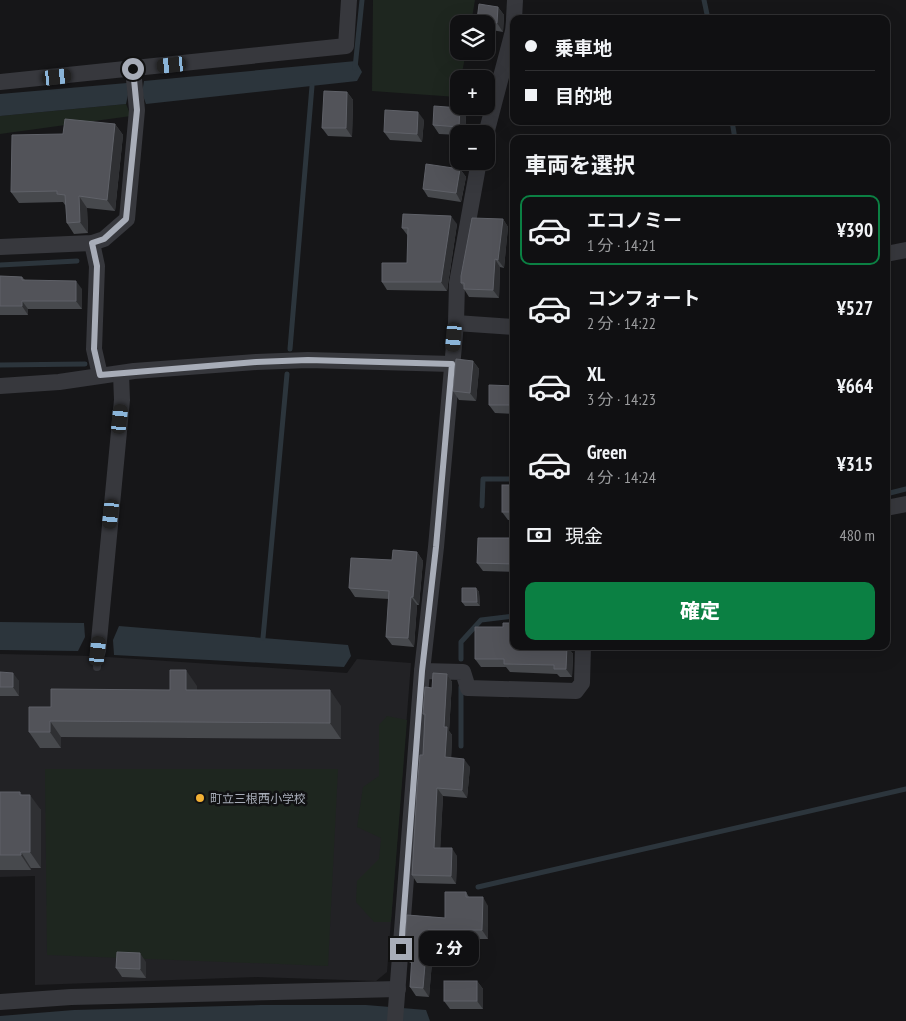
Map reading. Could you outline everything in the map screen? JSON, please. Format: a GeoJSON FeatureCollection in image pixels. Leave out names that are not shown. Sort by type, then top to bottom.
{"type":"FeatureCollection","features":[{"type":"Feature","properties":{"kind":"street"},"geometry":{"type":"LineString","coordinates":[[0,82],[346,46],[349,0]]}},
{"type":"Feature","properties":{"kind":"street"},"geometry":{"type":"LineString","coordinates":[[514,15],[515,0]]}},
{"type":"Feature","properties":{"kind":"street"},"geometry":{"type":"LineString","coordinates":[[488,125],[510,42]]}},
{"type":"Feature","properties":{"kind":"street"},"geometry":{"type":"LineString","coordinates":[[0,247],[92,243],[104,239],[126,219],[137,110],[133,69]]}},
{"type":"Feature","properties":{"kind":"street"},"geometry":{"type":"LineString","coordinates":[[395,1021],[422,671],[436,547],[456,323],[457,283],[477,170]]}},
{"type":"Feature","properties":{"kind":"street"},"geometry":{"type":"LineString","coordinates":[[92,243],[97,266],[94,349],[100,375]]}},
{"type":"Feature","properties":{"kind":"street"},"geometry":{"type":"LineString","coordinates":[[890,253],[906,250]]}},
{"type":"Feature","properties":{"kind":"street"},"geometry":{"type":"LineString","coordinates":[[456,323],[510,327]]}},
{"type":"Feature","properties":{"kind":"street"},"geometry":{"type":"LineString","coordinates":[[0,386],[59,382],[134,371],[256,362],[308,360],[452,364]]}},
{"type":"Feature","properties":{"kind":"street"},"geometry":{"type":"LineString","coordinates":[[97,659],[122,400],[121,374]]}},
{"type":"Feature","properties":{"kind":"street"},"geometry":{"type":"LineString","coordinates":[[890,507],[906,504]]}},
{"type":"Feature","properties":{"kind":"street"},"geometry":{"type":"LineString","coordinates":[[422,671],[463,672],[468,688],[576,691],[582,683],[583,650]]}},
{"type":"Feature","properties":{"kind":"street"},"geometry":{"type":"LineString","coordinates":[[0,1002],[71,997],[397,996]]}},
{"type":"Feature","properties":{"kind":"shaded area"},"geometry":{"type":"Polygon","coordinates":[[[373,0],[475,0],[472,15],[450,15],[450,60],[464,60],[463,70],[450,70],[450,97],[372,91],[373,0]]]}},
{"type":"Feature","properties":{"kind":"shaded area"},"geometry":{"type":"Polygon","coordinates":[[[356,61],[362,72],[357,81],[146,104],[142,93],[144,81],[356,61]]]}},
{"type":"Feature","properties":{"kind":"shaded area"},"geometry":{"type":"Polygon","coordinates":[[[127,83],[128,95],[126,104],[0,116],[0,94],[127,83]]]}},
{"type":"Feature","properties":{"kind":"shaded area"},"geometry":{"type":"Polygon","coordinates":[[[126,104],[131,116],[0,134],[0,116],[126,104]]]}},
{"type":"Feature","properties":{"kind":"shaded area"},"geometry":{"type":"Polygon","coordinates":[[[0,622],[84,623],[85,637],[78,651],[0,650],[0,622]]]}},
{"type":"Feature","properties":{"kind":"shaded area"},"geometry":{"type":"Polygon","coordinates":[[[119,626],[348,645],[351,656],[344,667],[114,655],[113,640],[119,626]]]}},
{"type":"Feature","properties":{"kind":"shaded area","name":"町立三根西小学校"},"geometry":{"type":"Polygon","coordinates":[[[0,654],[92,656],[347,673],[357,659],[411,663],[387,972],[376,981],[257,977],[35,985],[35,876],[0,877],[0,654]]]}},
{"type":"Feature","properties":{"kind":"shaded area"},"geometry":{"type":"Polygon","coordinates":[[[387,716],[407,720],[391,922],[374,922],[356,902],[357,881],[379,859],[381,838],[357,827],[363,787],[379,776],[379,725],[387,716]]]}},
{"type":"Feature","properties":{"kind":"shaded area"},"geometry":{"type":"Polygon","coordinates":[[[45,769],[338,769],[328,966],[47,955],[45,769]]]}},
{"type":"Feature","properties":{"kind":"shaded area"},"geometry":{"type":"Polygon","coordinates":[[[261,1005],[366,1005],[426,1010],[430,1021],[0,1021],[0,1016],[74,1010],[261,1005]]]}},
{"type":"Feature","properties":{"kind":"building"},"geometry":{"type":"Polygon","coordinates":[[[479,4],[498,7],[497,23],[495,23],[495,15],[478,15],[479,4]]]}},
{"type":"Feature","properties":{"kind":"building"},"geometry":{"type":"Polygon","coordinates":[[[324,91],[347,92],[346,128],[322,128],[324,91]]]}},
{"type":"Feature","properties":{"kind":"building"},"geometry":{"type":"Polygon","coordinates":[[[434,106],[450,107],[450,115],[460,115],[459,125],[433,125],[434,106]]]}},
{"type":"Feature","properties":{"kind":"building"},"geometry":{"type":"Polygon","coordinates":[[[385,110],[418,112],[417,134],[384,132],[385,110]]]}},
{"type":"Feature","properties":{"kind":"building"},"geometry":{"type":"Polygon","coordinates":[[[65,119],[115,124],[107,200],[79,196],[80,222],[67,223],[65,195],[57,194],[57,191],[11,192],[12,135],[63,134],[65,119]]]}},
{"type":"Feature","properties":{"kind":"building"},"geometry":{"type":"Polygon","coordinates":[[[426,164],[450,168],[450,170],[460,170],[456,193],[423,189],[426,164]]]}},
{"type":"Feature","properties":{"kind":"building"},"geometry":{"type":"Polygon","coordinates":[[[403,214],[451,216],[441,282],[382,282],[382,263],[407,263],[408,228],[402,228],[403,214]]]}},
{"type":"Feature","properties":{"kind":"building"},"geometry":{"type":"Polygon","coordinates":[[[472,218],[503,219],[498,260],[495,259],[493,290],[464,289],[464,283],[461,283],[472,218]]]}},
{"type":"Feature","properties":{"kind":"building"},"geometry":{"type":"Polygon","coordinates":[[[0,276],[22,277],[22,280],[76,281],[76,301],[22,301],[22,306],[0,306],[0,276]]]}},
{"type":"Feature","properties":{"kind":"building"},"geometry":{"type":"Polygon","coordinates":[[[456,359],[473,361],[470,393],[453,391],[456,359]]]}},
{"type":"Feature","properties":{"kind":"building"},"geometry":{"type":"Polygon","coordinates":[[[489,385],[510,386],[510,405],[489,405],[489,385]]]}},
{"type":"Feature","properties":{"kind":"building"},"geometry":{"type":"Polygon","coordinates":[[[502,485],[510,485],[510,512],[502,512],[502,485]]]}},
{"type":"Feature","properties":{"kind":"building"},"geometry":{"type":"Polygon","coordinates":[[[478,538],[510,538],[510,564],[477,563],[478,538]]]}},
{"type":"Feature","properties":{"kind":"building"},"geometry":{"type":"Polygon","coordinates":[[[393,550],[417,552],[408,638],[386,637],[389,591],[349,588],[351,558],[392,560],[393,550]]]}},
{"type":"Feature","properties":{"kind":"building"},"geometry":{"type":"Polygon","coordinates":[[[462,588],[476,588],[477,602],[462,602],[462,588]]]}},
{"type":"Feature","properties":{"kind":"building"},"geometry":{"type":"Polygon","coordinates":[[[503,623],[510,623],[510,650],[567,650],[566,669],[554,669],[554,665],[504,664],[504,659],[475,659],[475,627],[503,627],[503,623]]]}},
{"type":"Feature","properties":{"kind":"building"},"geometry":{"type":"Polygon","coordinates":[[[170,670],[186,670],[186,690],[330,690],[330,723],[50,721],[50,732],[29,732],[29,707],[51,707],[51,689],[170,690],[170,670]]]}},
{"type":"Feature","properties":{"kind":"building"},"geometry":{"type":"Polygon","coordinates":[[[0,672],[13,673],[13,687],[0,687],[0,672]]]}},
{"type":"Feature","properties":{"kind":"building"},"geometry":{"type":"Polygon","coordinates":[[[433,673],[447,674],[444,727],[447,727],[445,757],[464,759],[462,790],[437,788],[434,848],[452,848],[451,876],[412,875],[420,755],[423,755],[425,687],[432,688],[433,673]]]}},
{"type":"Feature","properties":{"kind":"building"},"geometry":{"type":"Polygon","coordinates":[[[0,792],[20,792],[20,795],[30,795],[30,852],[21,852],[21,855],[0,855],[0,792]]]}},
{"type":"Feature","properties":{"kind":"building"},"geometry":{"type":"Polygon","coordinates":[[[445,892],[466,892],[466,897],[483,897],[482,930],[428,930],[423,988],[410,987],[412,955],[404,954],[407,915],[445,918],[445,892]]]}},
{"type":"Feature","properties":{"kind":"building"},"geometry":{"type":"Polygon","coordinates":[[[117,952],[140,953],[140,969],[116,968],[117,952]]]}},
{"type":"Feature","properties":{"kind":"building"},"geometry":{"type":"Polygon","coordinates":[[[444,981],[477,981],[477,1001],[444,1001],[444,981]]]}},
{"type":"Feature","properties":{"kind":"waterway"},"geometry":{"type":"LineString","coordinates":[[355,68],[362,0]]}},
{"type":"Feature","properties":{"kind":"waterway"},"geometry":{"type":"LineString","coordinates":[[704,0],[707,15]]}},
{"type":"Feature","properties":{"kind":"waterway"},"geometry":{"type":"LineString","coordinates":[[290,349],[312,86]]}},
{"type":"Feature","properties":{"kind":"waterway"},"geometry":{"type":"LineString","coordinates":[[733,125],[734,135]]}},
{"type":"Feature","properties":{"kind":"waterway"},"geometry":{"type":"LineString","coordinates":[[0,265],[77,261]]}},
{"type":"Feature","properties":{"kind":"waterway"},"geometry":{"type":"LineString","coordinates":[[0,365],[85,364]]}},
{"type":"Feature","properties":{"kind":"waterway"},"geometry":{"type":"LineString","coordinates":[[263,638],[287,374]]}},
{"type":"Feature","properties":{"kind":"waterway"},"geometry":{"type":"LineString","coordinates":[[482,506],[483,479],[510,479]]}},
{"type":"Feature","properties":{"kind":"waterway"},"geometry":{"type":"LineString","coordinates":[[890,493],[906,489]]}},
{"type":"Feature","properties":{"kind":"waterway"},"geometry":{"type":"LineString","coordinates":[[461,659],[461,642],[481,620],[510,616]]}},
{"type":"Feature","properties":{"kind":"waterway"},"geometry":{"type":"LineString","coordinates":[[461,687],[461,746]]}},
{"type":"Feature","properties":{"kind":"waterway"},"geometry":{"type":"LineString","coordinates":[[478,887],[906,789]]}},
{"type":"Feature","properties":{"kind":"place","name":"町立三根西小学校"},"geometry":{"type":"Point","coordinates":[200,798]}},
{"type":"Feature","properties":{"kind":"route"},"geometry":{"type":"LineString","coordinates":[[133,69],[137,110],[126,219],[104,239],[92,243],[97,266],[94,349],[100,375],[256,362],[308,360],[452,364],[436,547],[422,671],[401,949]]}}]}
